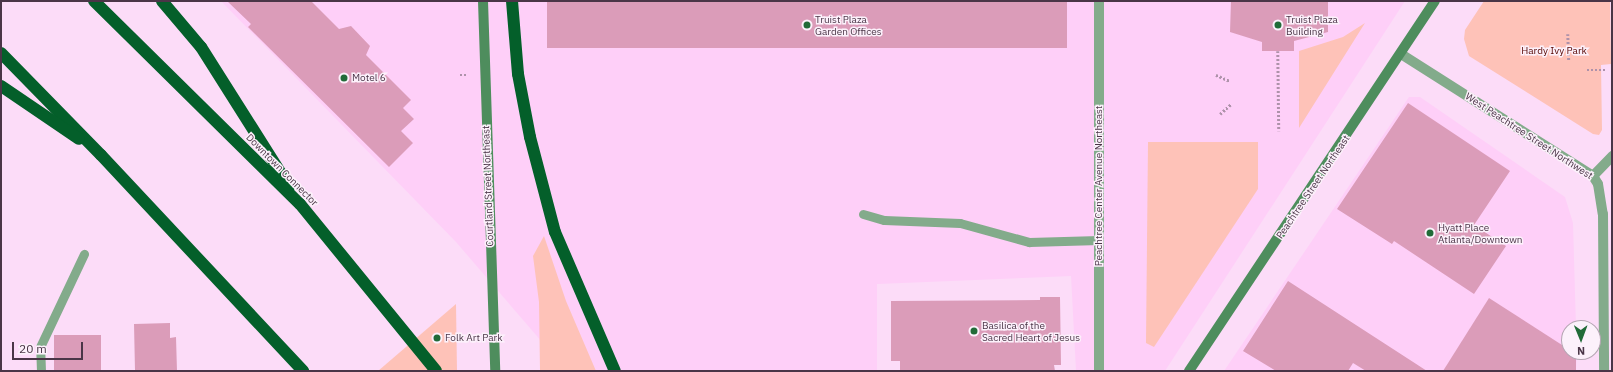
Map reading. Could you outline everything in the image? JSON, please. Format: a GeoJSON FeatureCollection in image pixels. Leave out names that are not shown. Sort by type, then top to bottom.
{"type":"FeatureCollection","features":[{"type":"Feature","properties":{"kind":"highway","name":"Downtown Connector"},"geometry":{"type":"LineString","coordinates":[[94,1],[300,204],[436,371]]}},
{"type":"Feature","properties":{"kind":"highway"},"geometry":{"type":"LineString","coordinates":[[162,1],[201,47],[300,204]]}},
{"type":"Feature","properties":{"kind":"highway"},"geometry":{"type":"LineString","coordinates":[[512,1],[514,36],[522,95],[555,232],[615,371]]}},
{"type":"Feature","properties":{"kind":"highway"},"geometry":{"type":"LineString","coordinates":[[1,53],[101,155],[303,371]]}},
{"type":"Feature","properties":{"kind":"highway"},"geometry":{"type":"LineString","coordinates":[[1,86],[101,155]]}},
{"type":"Feature","properties":{"kind":"main road","name":"Courtland Street Northeast"},"geometry":{"type":"LineString","coordinates":[[483,1],[495,371]]}},
{"type":"Feature","properties":{"kind":"main road","name":"Peachtree Street Northeast"},"geometry":{"type":"LineString","coordinates":[[1189,371],[1435,1]]}},
{"type":"Feature","properties":{"kind":"street","name":"Peachtree Center Avenue Northeast"},"geometry":{"type":"LineString","coordinates":[[1099,1],[1099,371]]}},
{"type":"Feature","properties":{"kind":"street","name":"West Peachtree Street Northwest"},"geometry":{"type":"LineString","coordinates":[[1401,54],[1593,176],[1602,201],[1604,371]]}},
{"type":"Feature","properties":{"kind":"street"},"geometry":{"type":"LineString","coordinates":[[1593,176],[1612,156]]}},
{"type":"Feature","properties":{"kind":"lane"},"geometry":{"type":"LineString","coordinates":[[863,214],[884,220],[960,223],[1029,242],[1099,240]]}},
{"type":"Feature","properties":{"kind":"lane"},"geometry":{"type":"LineString","coordinates":[[41,371],[40,346],[84,254]]}},
{"type":"Feature","properties":{"kind":"path"},"geometry":{"type":"LineString","coordinates":[[1568,34],[1568,60]]}},
{"type":"Feature","properties":{"kind":"path"},"geometry":{"type":"LineString","coordinates":[[1278,51],[1279,131]]}},
{"type":"Feature","properties":{"kind":"path"},"geometry":{"type":"LineString","coordinates":[[1587,70],[1606,70]]}},
{"type":"Feature","properties":{"kind":"path"},"geometry":{"type":"LineString","coordinates":[[1216,75],[1230,81]]}},
{"type":"Feature","properties":{"kind":"path"},"geometry":{"type":"LineString","coordinates":[[1220,114],[1231,104]]}},
{"type":"Feature","properties":{"kind":"shaded area"},"geometry":{"type":"Polygon","coordinates":[[[221,1],[1405,1],[1165,371],[1076,371],[1071,276],[877,284],[877,371],[567,371],[456,242],[221,1]]]}},
{"type":"Feature","properties":{"kind":"shaded area"},"geometry":{"type":"Polygon","coordinates":[[[1409,97],[1420,97],[1565,197],[1573,223],[1576,320],[1561,320],[1561,360],[1577,360],[1576,371],[1224,371],[1409,97]]]}},
{"type":"Feature","properties":{"kind":"green space","name":"Hardy Ivy Park"},"geometry":{"type":"Polygon","coordinates":[[[1484,1],[1610,1],[1611,64],[1601,65],[1602,130],[1599,135],[1593,134],[1469,56],[1464,39],[1465,30],[1484,1]]]}},
{"type":"Feature","properties":{"kind":"green space"},"geometry":{"type":"Polygon","coordinates":[[[1365,23],[1299,128],[1299,51],[1343,37],[1365,23]]]}},
{"type":"Feature","properties":{"kind":"green space"},"geometry":{"type":"Polygon","coordinates":[[[1148,142],[1258,142],[1258,189],[1154,347],[1146,343],[1148,142]]]}},
{"type":"Feature","properties":{"kind":"green space"},"geometry":{"type":"Polygon","coordinates":[[[544,236],[566,301],[596,371],[540,371],[539,302],[533,256],[544,236]]]}},
{"type":"Feature","properties":{"kind":"green space","name":"Folk Art Park"},"geometry":{"type":"Polygon","coordinates":[[[456,304],[457,371],[378,371],[456,304]]]}},
{"type":"Feature","properties":{"kind":"building","name":"Motel 6"},"geometry":{"type":"Polygon","coordinates":[[[227,1],[311,1],[339,29],[351,26],[370,46],[366,55],[411,100],[403,108],[414,119],[401,131],[413,143],[389,167],[248,27],[251,24],[227,1]]]}},
{"type":"Feature","properties":{"kind":"building","name":"Truist Plaza Garden Offices"},"geometry":{"type":"Polygon","coordinates":[[[547,1],[1067,1],[1067,48],[547,48],[547,1]]]}},
{"type":"Feature","properties":{"kind":"building"},"geometry":{"type":"Polygon","coordinates":[[[1231,1],[1328,1],[1328,32],[1294,41],[1294,51],[1262,51],[1262,42],[1230,32],[1231,1]]]}},
{"type":"Feature","properties":{"kind":"building"},"geometry":{"type":"Polygon","coordinates":[[[1408,103],[1510,171],[1474,225],[1506,246],[1474,294],[1394,241],[1392,244],[1337,209],[1408,103]]]}},
{"type":"Feature","properties":{"kind":"building"},"geometry":{"type":"Polygon","coordinates":[[[1288,281],[1427,371],[1366,371],[1353,363],[1348,371],[1276,371],[1243,351],[1288,281]]]}},
{"type":"Feature","properties":{"kind":"building","name":"Basilica of the Sacred Heart of Jesus"},"geometry":{"type":"Polygon","coordinates":[[[1040,297],[1060,297],[1061,365],[1054,365],[1055,371],[900,371],[900,361],[891,361],[891,301],[1040,300],[1040,297]]]}},
{"type":"Feature","properties":{"kind":"building"},"geometry":{"type":"Polygon","coordinates":[[[1489,298],[1561,344],[1561,360],[1576,360],[1576,371],[1443,371],[1489,298]]]}},
{"type":"Feature","properties":{"kind":"building"},"geometry":{"type":"Polygon","coordinates":[[[170,323],[170,338],[176,337],[177,371],[135,371],[134,324],[170,323]]]}},
{"type":"Feature","properties":{"kind":"building"},"geometry":{"type":"Polygon","coordinates":[[[54,335],[101,335],[101,371],[54,371],[54,335]]]}},
{"type":"Feature","properties":{"kind":"place","name":"Truist Plaza Garden Offices"},"geometry":{"type":"Point","coordinates":[807,25]}},
{"type":"Feature","properties":{"kind":"place","name":"Truist Plaza Building"},"geometry":{"type":"Point","coordinates":[1278,25]}},
{"type":"Feature","properties":{"kind":"place","name":"Motel 6"},"geometry":{"type":"Point","coordinates":[344,78]}},
{"type":"Feature","properties":{"kind":"place","name":"Hyatt Place Atlanta/Downtown"},"geometry":{"type":"Point","coordinates":[1430,233]}},
{"type":"Feature","properties":{"kind":"place","name":"Basilica of the Sacred Heart of Jesus"},"geometry":{"type":"Point","coordinates":[974,331]}},
{"type":"Feature","properties":{"kind":"place","name":"Folk Art Park"},"geometry":{"type":"Point","coordinates":[437,338]}}]}
